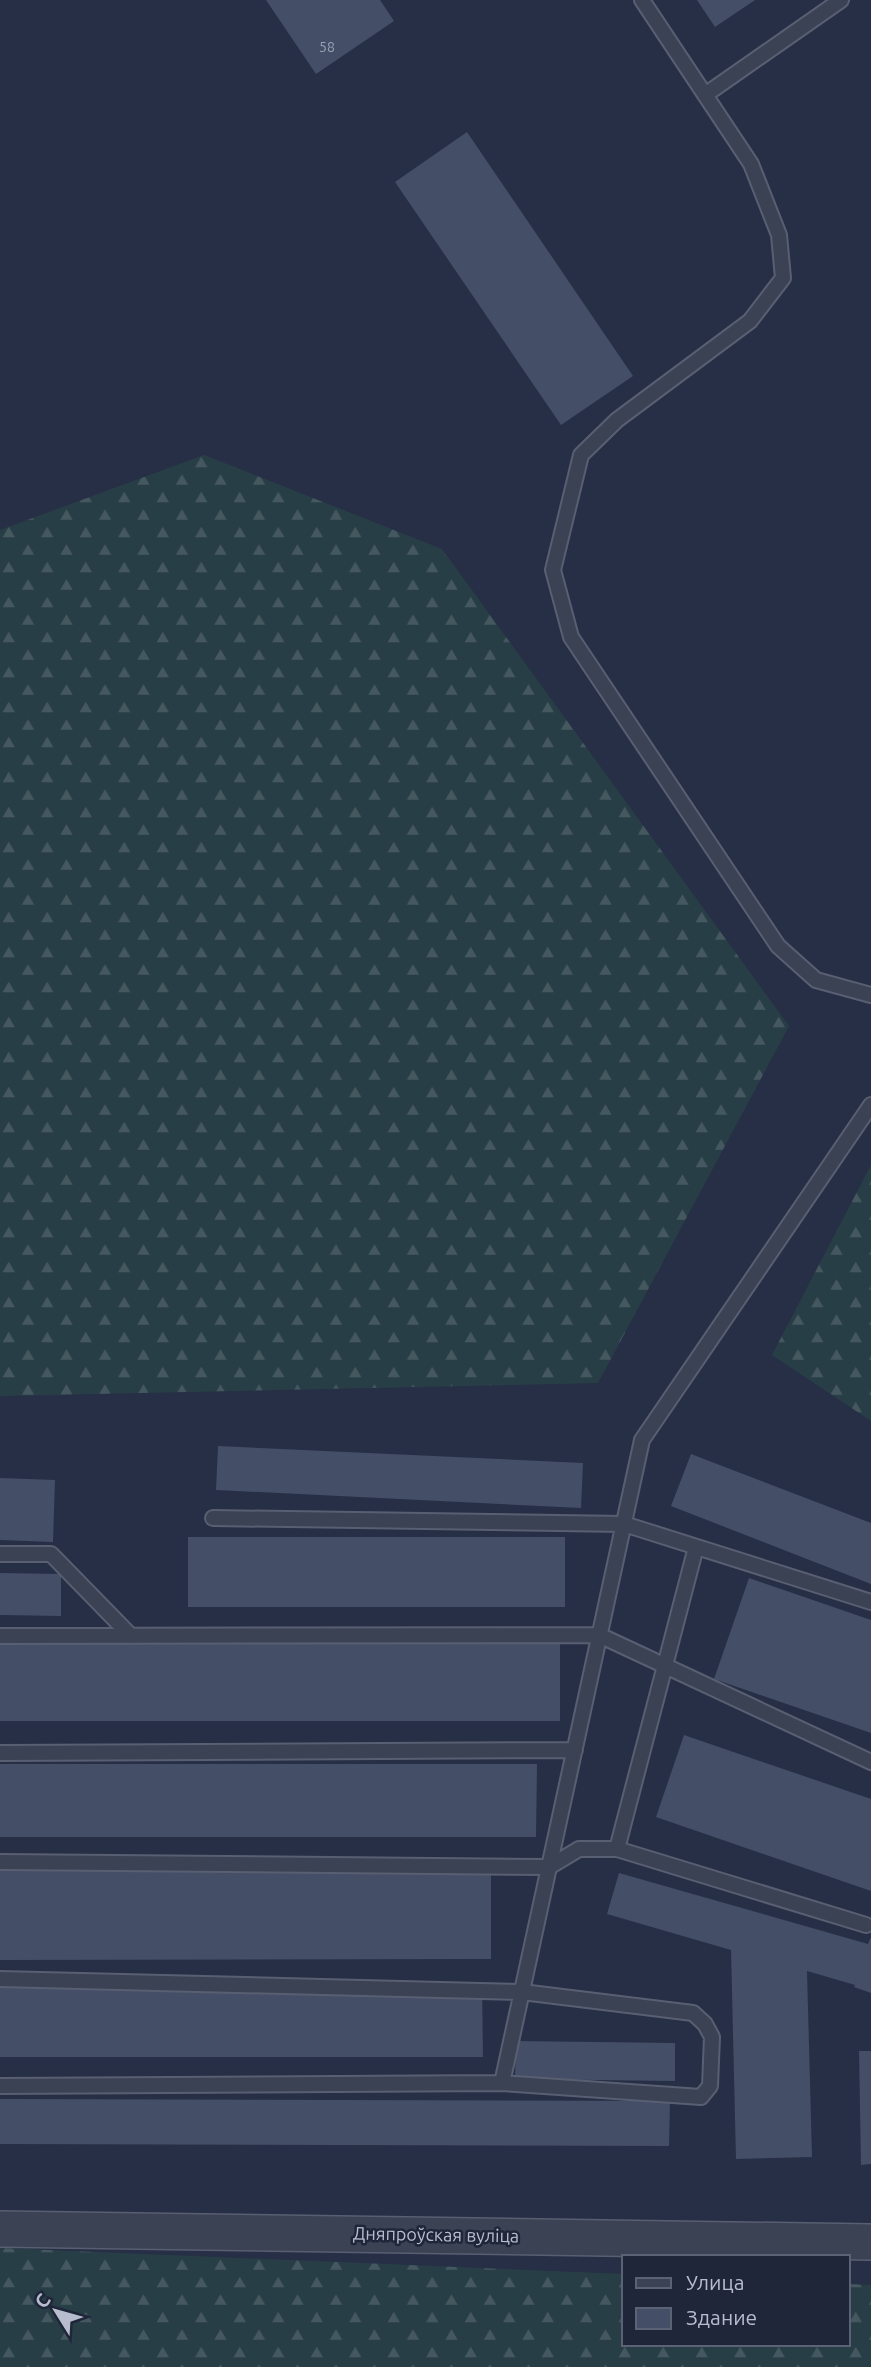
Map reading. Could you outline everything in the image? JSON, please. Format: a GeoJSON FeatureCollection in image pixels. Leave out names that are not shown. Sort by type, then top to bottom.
{"type":"FeatureCollection","features":[{"type":"Feature","properties":{"kind":"street","name":"Дняпроўская вуліца"},"geometry":{"type":"LineString","coordinates":[[0,2229],[871,2242]]}},
{"type":"Feature","properties":{"kind":"lane"},"geometry":{"type":"LineString","coordinates":[[642,0],[751,164],[779,235],[783,278],[750,321],[617,420],[581,455],[554,570],[571,637],[778,946],[816,979],[871,995]]}},
{"type":"Feature","properties":{"kind":"lane"},"geometry":{"type":"LineString","coordinates":[[705,95],[841,0]]}},
{"type":"Feature","properties":{"kind":"lane"},"geometry":{"type":"LineString","coordinates":[[502,2083],[642,1440],[871,1105]]}},
{"type":"Feature","properties":{"kind":"lane"},"geometry":{"type":"LineString","coordinates":[[213,1518],[624,1524],[871,1602]]}},
{"type":"Feature","properties":{"kind":"lane"},"geometry":{"type":"LineString","coordinates":[[617,1849],[696,1547]]}},
{"type":"Feature","properties":{"kind":"lane"},"geometry":{"type":"LineString","coordinates":[[0,1554],[51,1554],[131,1636]]}},
{"type":"Feature","properties":{"kind":"lane"},"geometry":{"type":"LineString","coordinates":[[0,1636],[599,1635],[871,1762]]}},
{"type":"Feature","properties":{"kind":"lane"},"geometry":{"type":"LineString","coordinates":[[0,1753],[575,1750]]}},
{"type":"Feature","properties":{"kind":"lane"},"geometry":{"type":"LineString","coordinates":[[0,1862],[549,1867],[579,1849],[617,1849],[866,1925]]}},
{"type":"Feature","properties":{"kind":"lane"},"geometry":{"type":"LineString","coordinates":[[0,1979],[522,1992],[694,2013],[705,2024],[712,2038],[710,2086],[701,2097],[502,2083],[0,2086]]}},
{"type":"Feature","properties":{"kind":"green space"},"geometry":{"type":"Polygon","coordinates":[[[204,455],[442,549],[789,1026],[598,1383],[0,1396],[0,530],[204,455]]]}},
{"type":"Feature","properties":{"kind":"green space"},"geometry":{"type":"Polygon","coordinates":[[[871,1165],[871,1421],[772,1355],[871,1165]]]}},
{"type":"Feature","properties":{"kind":"green space"},"geometry":{"type":"Polygon","coordinates":[[[0,2248],[622,2274],[622,2346],[850,2346],[850,2284],[871,2285],[871,2367],[0,2367],[0,2248]]]}},
{"type":"Feature","properties":{"kind":"building"},"geometry":{"type":"Polygon","coordinates":[[[266,0],[380,0],[394,21],[316,74],[266,0]]]}},
{"type":"Feature","properties":{"kind":"building"},"geometry":{"type":"Polygon","coordinates":[[[697,0],[755,0],[715,27],[697,0]]]}},
{"type":"Feature","properties":{"kind":"building"},"geometry":{"type":"Polygon","coordinates":[[[467,132],[633,376],[561,425],[395,182],[467,132]]]}},
{"type":"Feature","properties":{"kind":"building"},"geometry":{"type":"Polygon","coordinates":[[[218,1446],[583,1463],[581,1508],[216,1490],[218,1446]]]}},
{"type":"Feature","properties":{"kind":"building"},"geometry":{"type":"Polygon","coordinates":[[[691,1454],[871,1523],[871,1584],[671,1506],[691,1454]]]}},
{"type":"Feature","properties":{"kind":"building"},"geometry":{"type":"Polygon","coordinates":[[[0,1478],[55,1480],[53,1542],[0,1540],[0,1478]]]}},
{"type":"Feature","properties":{"kind":"building"},"geometry":{"type":"Polygon","coordinates":[[[188,1537],[565,1537],[565,1607],[188,1607],[188,1537]]]}},
{"type":"Feature","properties":{"kind":"building"},"geometry":{"type":"Polygon","coordinates":[[[0,1573],[61,1574],[61,1616],[0,1615],[0,1573]]]}},
{"type":"Feature","properties":{"kind":"building"},"geometry":{"type":"Polygon","coordinates":[[[749,1578],[871,1620],[871,1733],[714,1679],[749,1578]]]}},
{"type":"Feature","properties":{"kind":"building"},"geometry":{"type":"Polygon","coordinates":[[[560,1642],[560,1721],[0,1721],[0,1643],[560,1642]]]}},
{"type":"Feature","properties":{"kind":"building"},"geometry":{"type":"Polygon","coordinates":[[[684,1735],[871,1799],[871,1891],[656,1817],[684,1735]]]}},
{"type":"Feature","properties":{"kind":"building"},"geometry":{"type":"Polygon","coordinates":[[[0,1764],[537,1764],[536,1837],[0,1837],[0,1764]]]}},
{"type":"Feature","properties":{"kind":"building"},"geometry":{"type":"Polygon","coordinates":[[[0,1868],[491,1868],[491,1959],[0,1960],[0,1868]]]}},
{"type":"Feature","properties":{"kind":"building"},"geometry":{"type":"Polygon","coordinates":[[[619,1873],[868,1944],[871,1937],[871,1993],[854,1987],[855,1985],[807,1971],[812,2157],[736,2159],[731,1950],[607,1914],[619,1873]]]}},
{"type":"Feature","properties":{"kind":"building"},"geometry":{"type":"Polygon","coordinates":[[[0,1983],[482,1983],[483,2057],[0,2057],[0,1983]]]}},
{"type":"Feature","properties":{"kind":"building"},"geometry":{"type":"Polygon","coordinates":[[[516,2041],[675,2043],[675,2081],[515,2079],[516,2041]]]}},
{"type":"Feature","properties":{"kind":"building"},"geometry":{"type":"Polygon","coordinates":[[[859,2051],[871,2051],[871,2164],[861,2165],[859,2051]]]}},
{"type":"Feature","properties":{"kind":"building"},"geometry":{"type":"Polygon","coordinates":[[[0,2099],[670,2101],[669,2146],[0,2144],[0,2099]]]}}]}
